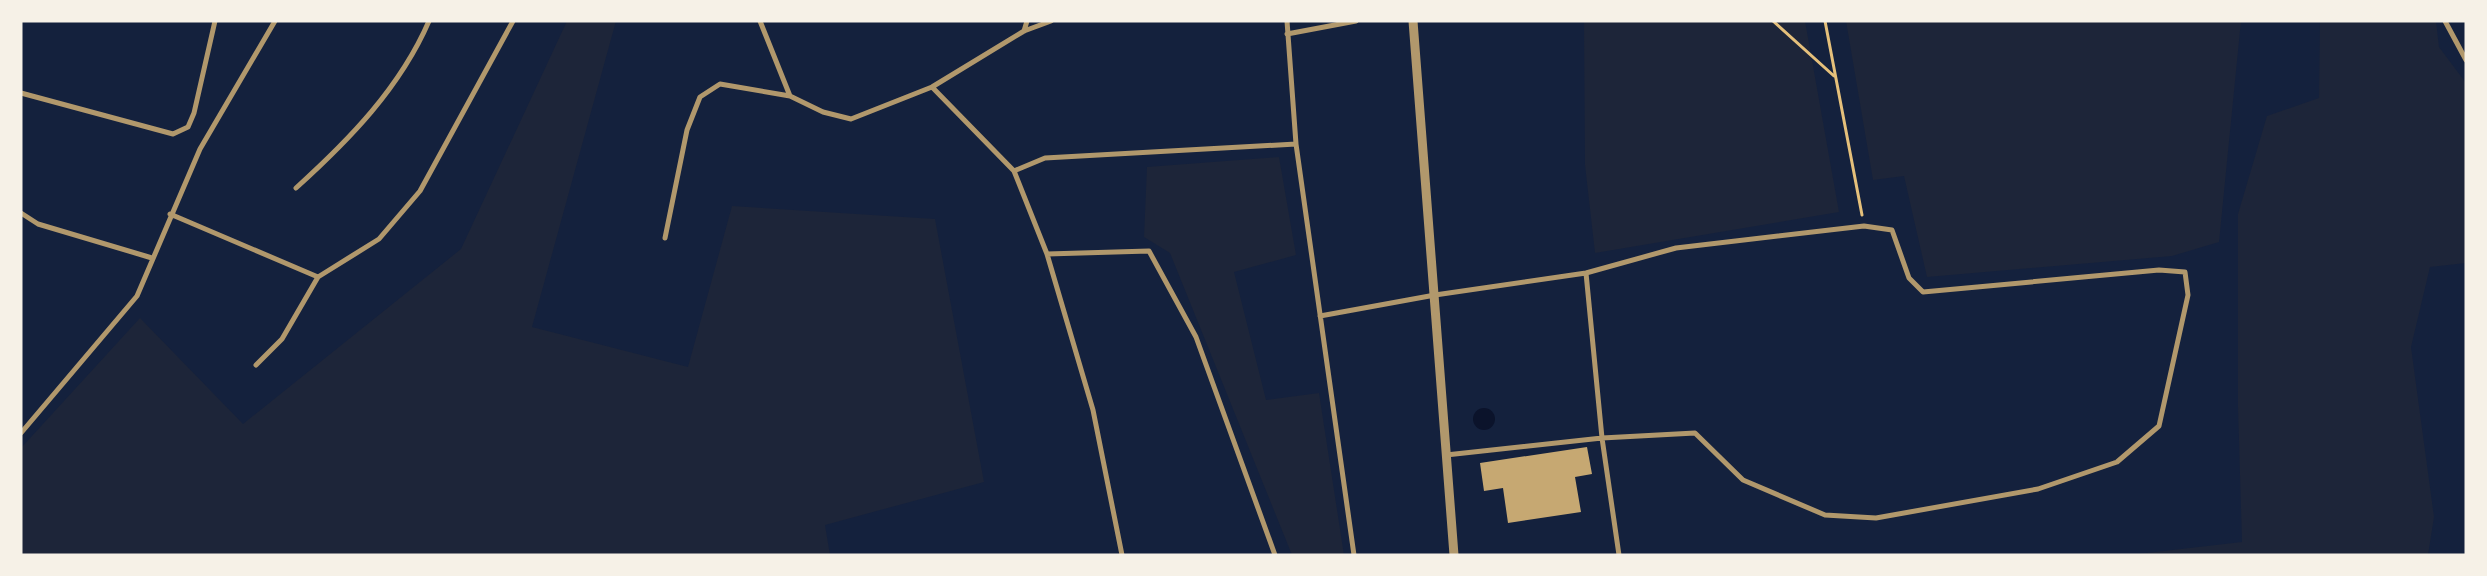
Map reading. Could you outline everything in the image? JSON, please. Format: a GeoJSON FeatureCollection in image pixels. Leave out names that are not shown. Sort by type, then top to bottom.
{"type":"FeatureCollection","features":[{"type":"Feature","properties":{"kind":"street"},"geometry":{"type":"LineString","coordinates":[[21,93],[173,134],[188,127],[194,113],[215,21]]}},
{"type":"Feature","properties":{"kind":"street"},"geometry":{"type":"LineString","coordinates":[[21,433],[137,296],[170,214],[200,149],[275,21]]}},
{"type":"Feature","properties":{"kind":"street"},"geometry":{"type":"LineString","coordinates":[[296,188],[338,150],[388,93],[429,21]]}},
{"type":"Feature","properties":{"kind":"street"},"geometry":{"type":"LineString","coordinates":[[256,365],[282,339],[318,277],[379,239],[420,191],[513,21]]}},
{"type":"Feature","properties":{"kind":"street"},"geometry":{"type":"LineString","coordinates":[[760,21],[790,96]]}},
{"type":"Feature","properties":{"kind":"street"},"geometry":{"type":"LineString","coordinates":[[1024,31],[1027,21]]}},
{"type":"Feature","properties":{"kind":"street"},"geometry":{"type":"LineString","coordinates":[[665,238],[687,130],[700,97],[720,84],[790,96],[823,112],[852,119],[932,87],[1024,31],[1051,21]]}},
{"type":"Feature","properties":{"kind":"street"},"geometry":{"type":"LineString","coordinates":[[1286,21],[1296,144],[1354,555]]}},
{"type":"Feature","properties":{"kind":"street"},"geometry":{"type":"LineString","coordinates":[[1287,34],[1356,21]]}},
{"type":"Feature","properties":{"kind":"street"},"geometry":{"type":"LineString","coordinates":[[1413,21],[1454,555]]}},
{"type":"Feature","properties":{"kind":"street"},"geometry":{"type":"LineString","coordinates":[[2445,21],[2466,60]]}},
{"type":"Feature","properties":{"kind":"street"},"geometry":{"type":"LineString","coordinates":[[932,87],[1014,171],[1048,254],[1093,410],[1122,555]]}},
{"type":"Feature","properties":{"kind":"street"},"geometry":{"type":"LineString","coordinates":[[1014,171],[1045,158],[1296,144]]}},
{"type":"Feature","properties":{"kind":"street"},"geometry":{"type":"LineString","coordinates":[[21,213],[38,224],[152,258]]}},
{"type":"Feature","properties":{"kind":"street"},"geometry":{"type":"LineString","coordinates":[[170,214],[318,277]]}},
{"type":"Feature","properties":{"kind":"street"},"geometry":{"type":"LineString","coordinates":[[1320,316],[1435,295],[1586,273],[1676,248],[1864,226],[1892,230],[1909,278],[1923,292],[2159,270],[2185,272],[2188,295],[2159,426],[2117,462],[2038,489],[1876,518],[1825,515],[1743,480],[1695,433],[1602,438],[1445,455]]}},
{"type":"Feature","properties":{"kind":"street"},"geometry":{"type":"LineString","coordinates":[[1048,254],[1149,251],[1196,337],[1275,555]]}},
{"type":"Feature","properties":{"kind":"street"},"geometry":{"type":"LineString","coordinates":[[1586,273],[1602,438],[1619,555]]}},
{"type":"Feature","properties":{"kind":"path"},"geometry":{"type":"LineString","coordinates":[[1773,21],[1836,77]]}},
{"type":"Feature","properties":{"kind":"path"},"geometry":{"type":"LineString","coordinates":[[1825,21],[1864,226]]}},
{"type":"Feature","properties":{"kind":"shaded area"},"geometry":{"type":"Polygon","coordinates":[[[567,21],[616,21],[532,327],[688,367],[732,206],[935,219],[984,482],[825,525],[830,555],[21,555],[21,448],[140,318],[243,424],[461,249],[567,21]]]}},
{"type":"Feature","properties":{"kind":"shaded area"},"geometry":{"type":"Polygon","coordinates":[[[1584,21],[1805,21],[1839,212],[1595,253],[1585,165],[1584,21]]]}},
{"type":"Feature","properties":{"kind":"shaded area"},"geometry":{"type":"Polygon","coordinates":[[[1846,21],[2241,21],[2219,242],[2172,256],[1927,277],[1904,176],[1873,180],[1846,21]]]}},
{"type":"Feature","properties":{"kind":"shaded area"},"geometry":{"type":"Polygon","coordinates":[[[2320,21],[2436,21],[2439,47],[2466,83],[2466,263],[2430,267],[2411,347],[2434,517],[2428,555],[2129,555],[2242,542],[2238,407],[2238,214],[2267,116],[2319,98],[2320,21]]]}},
{"type":"Feature","properties":{"kind":"shaded area"},"geometry":{"type":"Polygon","coordinates":[[[1279,157],[1296,255],[1234,272],[1266,400],[1319,393],[1344,555],[1292,555],[1170,253],[1144,237],[1147,167],[1279,157]]]}},
{"type":"Feature","properties":{"kind":"shaded area"},"geometry":{"type":"Polygon","coordinates":[[[1484,408],[1492,411],[1495,419],[1492,427],[1484,430],[1476,427],[1473,419],[1476,411],[1484,408]]]}},
{"type":"Feature","properties":{"kind":"building"},"geometry":{"type":"Polygon","coordinates":[[[1587,447],[1592,474],[1575,477],[1581,512],[1508,523],[1503,488],[1484,491],[1480,463],[1587,447]]]}}]}
